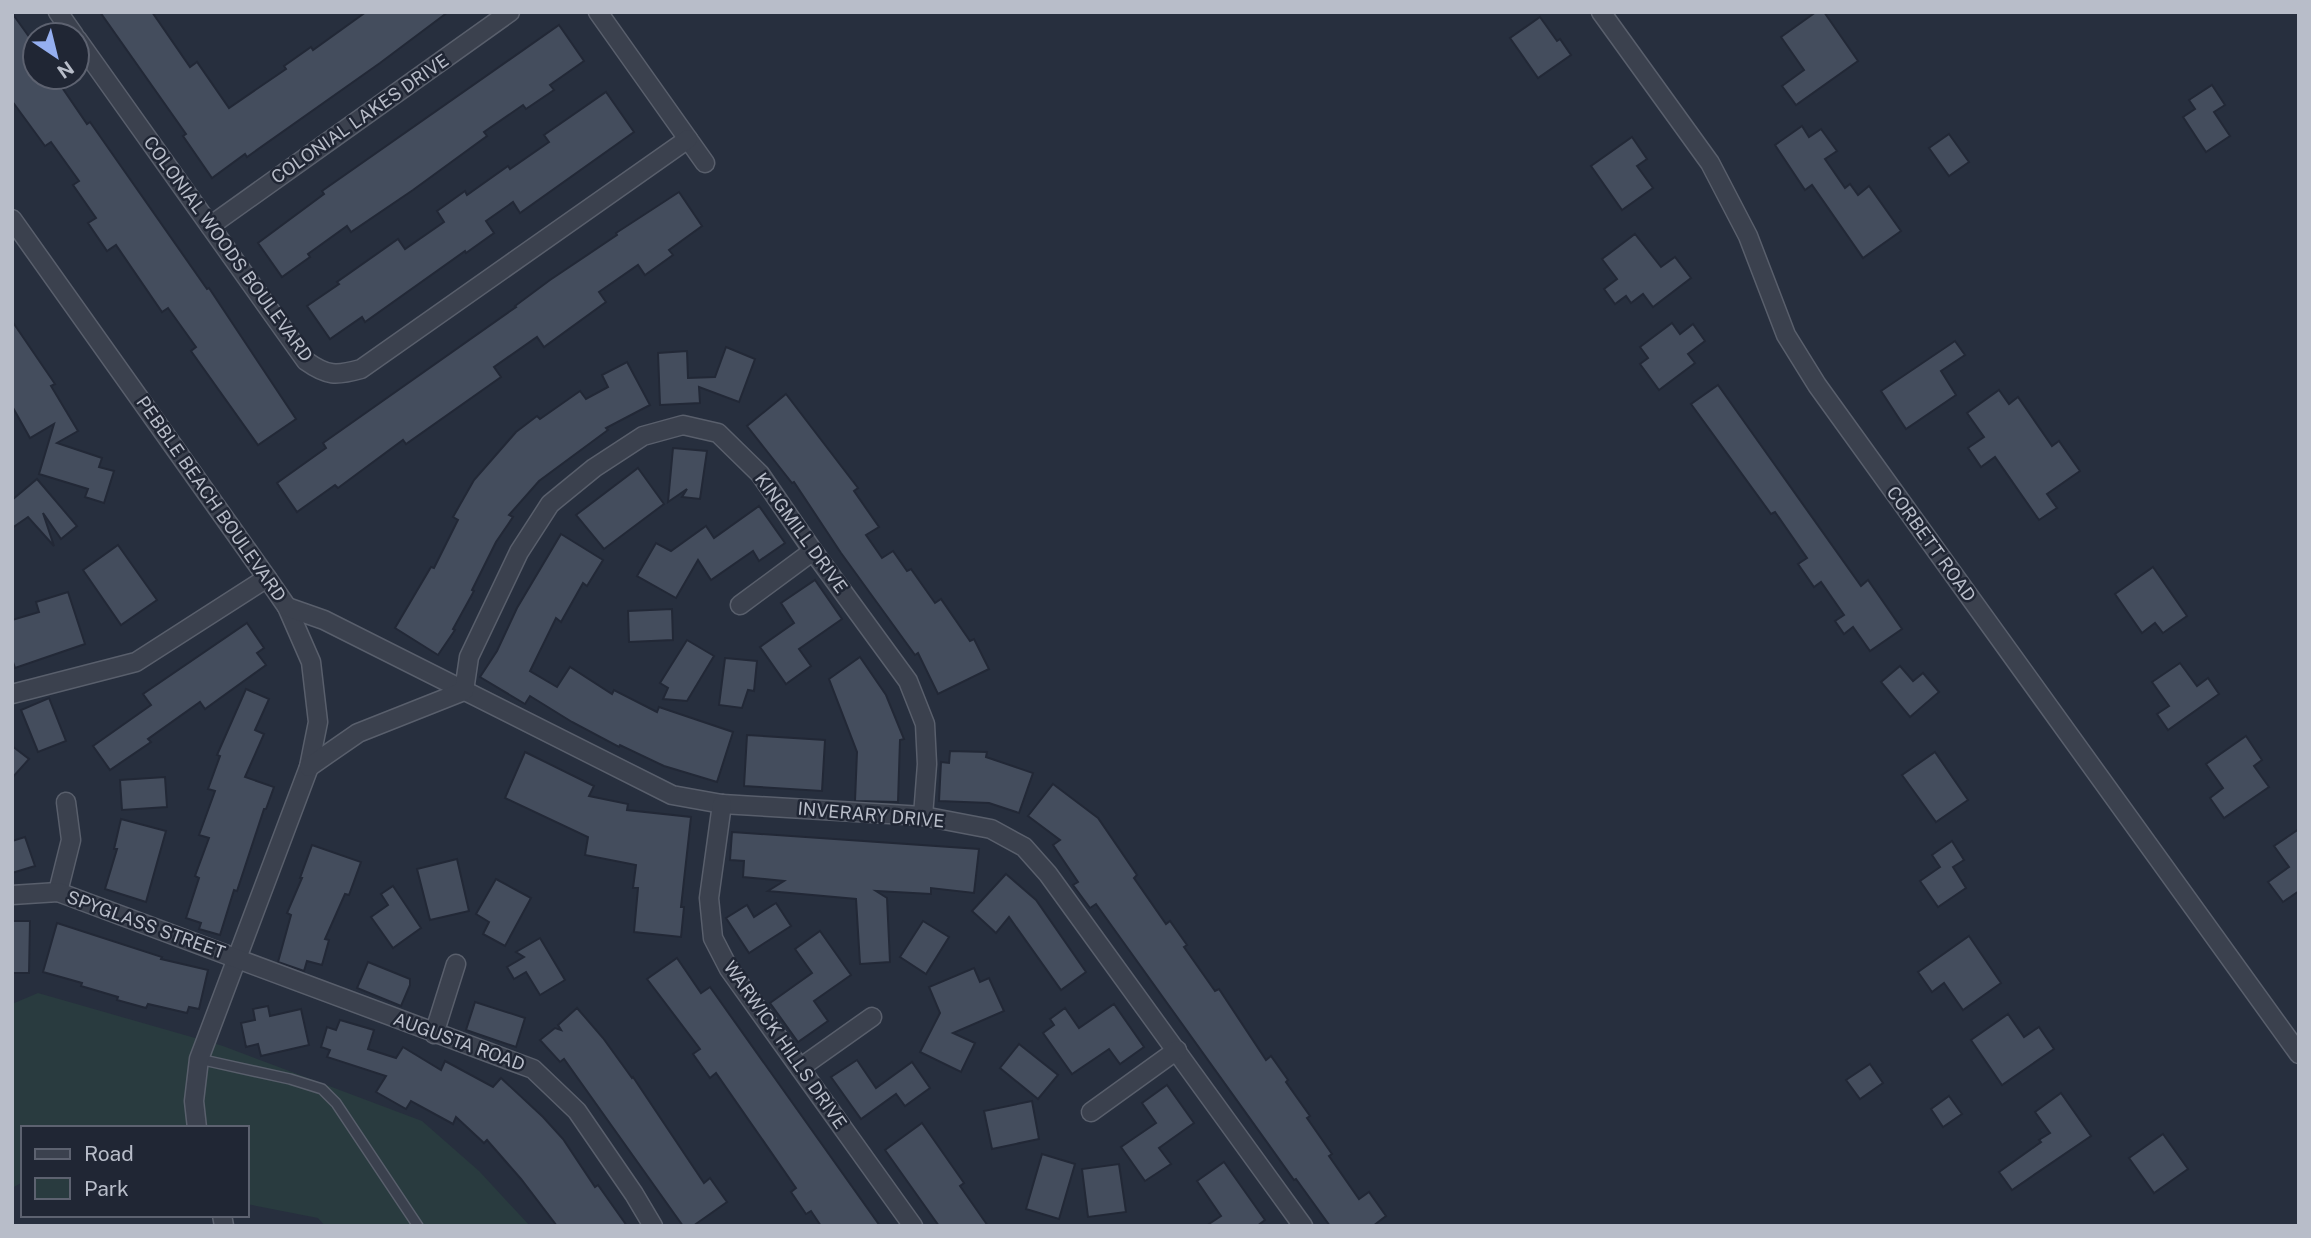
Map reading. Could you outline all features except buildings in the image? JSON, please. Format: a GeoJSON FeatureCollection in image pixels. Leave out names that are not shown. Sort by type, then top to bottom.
{"type":"FeatureCollection","features":[{"type":"Feature","properties":{"kind":"street","name":"COLONIAL LAKES DRIVE"},"geometry":{"type":"LineString","coordinates":[[210,226],[510,12]]}},
{"type":"Feature","properties":{"kind":"street"},"geometry":{"type":"LineString","coordinates":[[598,12],[705,163]]}},
{"type":"Feature","properties":{"kind":"street","name":"CORBETT ROAD"},"geometry":{"type":"LineString","coordinates":[[1601,12],[1710,163],[1748,236],[1786,335],[1816,385],[2299,1054]]}},
{"type":"Feature","properties":{"kind":"street","name":"COLONIAL WOODS BOULEVARD"},"geometry":{"type":"LineString","coordinates":[[91,59],[306,361],[322,373],[343,374],[360,369],[688,139]]}},
{"type":"Feature","properties":{"kind":"street","name":"PEBBLE BEACH BOULEVARD"},"geometry":{"type":"LineString","coordinates":[[12,219],[18,240],[287,607],[311,662],[318,722],[309,767],[199,1059],[194,1101],[197,1126]]}},
{"type":"Feature","properties":{"kind":"street","name":"KINGMILL DRIVE"},"geometry":{"type":"LineString","coordinates":[[464,691],[469,657],[519,552],[550,504],[594,468],[643,436],[683,425],[718,433],[760,474],[908,681],[925,724],[927,764],[923,816]]}},
{"type":"Feature","properties":{"kind":"street"},"geometry":{"type":"LineString","coordinates":[[740,605],[813,551]]}},
{"type":"Feature","properties":{"kind":"street"},"geometry":{"type":"LineString","coordinates":[[12,694],[136,662],[267,578]]}},
{"type":"Feature","properties":{"kind":"street","name":"INVERARY DRIVE"},"geometry":{"type":"LineString","coordinates":[[287,607],[324,620],[672,795],[722,804],[923,816],[991,829],[1024,847],[1048,874],[1303,1226]]}},
{"type":"Feature","properties":{"kind":"street"},"geometry":{"type":"LineString","coordinates":[[309,767],[358,733],[464,691]]}},
{"type":"Feature","properties":{"kind":"street"},"geometry":{"type":"LineString","coordinates":[[58,892],[71,840],[66,802]]}},
{"type":"Feature","properties":{"kind":"street","name":"WARWICK HILLS DRIVE"},"geometry":{"type":"LineString","coordinates":[[722,804],[709,898],[713,938],[729,970],[912,1226]]}},
{"type":"Feature","properties":{"kind":"street","name":"SPYGLASS STREET"},"geometry":{"type":"LineString","coordinates":[[12,895],[58,892],[238,958]]}},
{"type":"Feature","properties":{"kind":"street","name":"AUGUSTA ROAD"},"geometry":{"type":"LineString","coordinates":[[238,958],[434,1034],[533,1069],[577,1111],[653,1226]]}},
{"type":"Feature","properties":{"kind":"street"},"geometry":{"type":"LineString","coordinates":[[434,1034],[456,964]]}},
{"type":"Feature","properties":{"kind":"street"},"geometry":{"type":"LineString","coordinates":[[800,1068],[872,1017]]}},
{"type":"Feature","properties":{"kind":"street"},"geometry":{"type":"LineString","coordinates":[[1091,1112],[1177,1050]]}},
{"type":"Feature","properties":{"kind":"lane"},"geometry":{"type":"LineString","coordinates":[[199,1059],[290,1079],[322,1089],[336,1103],[418,1226]]}},
{"type":"Feature","properties":{"kind":"green space"},"geometry":{"type":"Polygon","coordinates":[[[38,993],[223,1046],[422,1121],[479,1171],[530,1226],[325,1226],[318,1218],[248,1204],[248,1126],[21,1126],[21,1183],[12,1188],[12,1004],[38,993]]]}}]}
